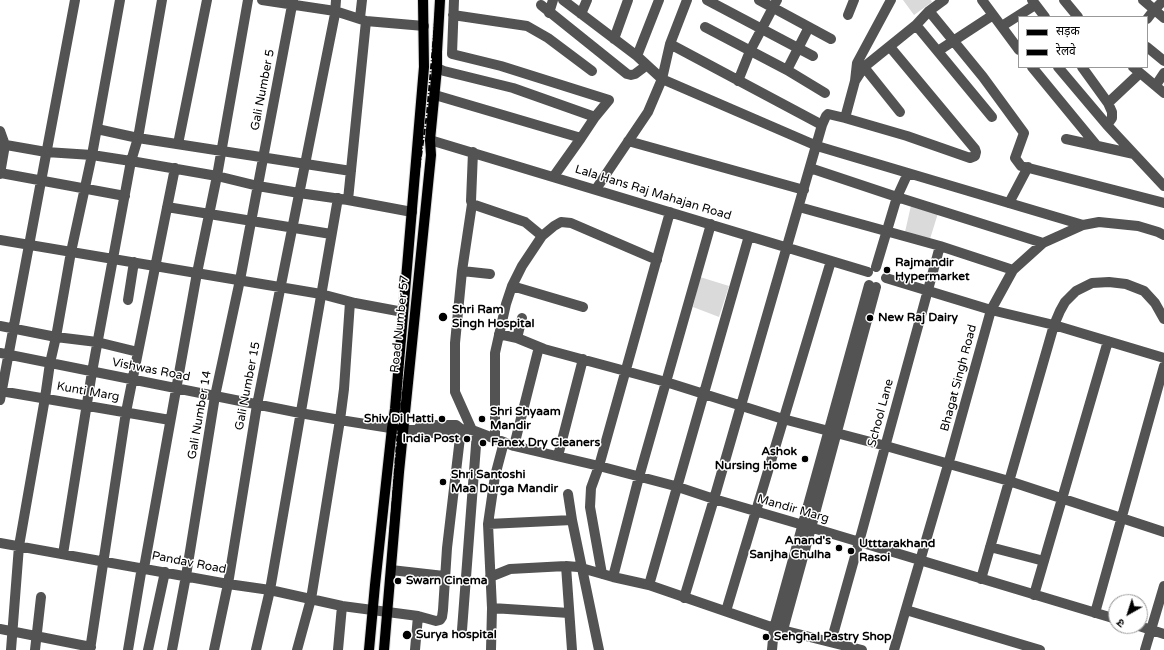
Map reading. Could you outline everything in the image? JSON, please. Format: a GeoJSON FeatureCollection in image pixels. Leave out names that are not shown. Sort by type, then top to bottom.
{"type":"FeatureCollection","features":[{"type":"Feature","properties":{"kind":"main road","name":"Road Number 57"},"geometry":{"type":"LineString","coordinates":[[369,650],[369,610],[395,409],[412,212],[424,67],[423,0]]}},
{"type":"Feature","properties":{"kind":"main road","name":"Road Number 57"},"geometry":{"type":"LineString","coordinates":[[384,650],[403,430],[431,155],[430,140],[437,68],[436,52],[440,0]]}},
{"type":"Feature","properties":{"kind":"street"},"geometry":{"type":"LineString","coordinates":[[1,394],[4,354],[13,328],[75,0]]}},
{"type":"Feature","properties":{"kind":"street"},"geometry":{"type":"LineString","coordinates":[[11,650],[19,546],[50,363],[71,252],[92,155],[120,0]]}},
{"type":"Feature","properties":{"kind":"street"},"geometry":{"type":"LineString","coordinates":[[63,554],[97,342],[131,161],[138,138],[162,0]]}},
{"type":"Feature","properties":{"kind":"street"},"geometry":{"type":"LineString","coordinates":[[178,144],[207,0]]}},
{"type":"Feature","properties":{"kind":"street"},"geometry":{"type":"LineString","coordinates":[[128,650],[217,176],[248,0]]}},
{"type":"Feature","properties":{"kind":"street"},"geometry":{"type":"LineString","coordinates":[[262,0],[293,2],[335,11],[365,20],[424,26]]}},
{"type":"Feature","properties":{"kind":"street","name":"Gali Number 15"},"geometry":{"type":"LineString","coordinates":[[214,650],[228,584],[257,405],[306,164],[336,0]]}},
{"type":"Feature","properties":{"kind":"street"},"geometry":{"type":"LineString","coordinates":[[256,650],[270,590],[331,234],[347,200],[365,20],[362,0]]}},
{"type":"Feature","properties":{"kind":"street"},"geometry":{"type":"LineString","coordinates":[[454,0],[452,54],[501,66],[609,100],[594,117],[554,176]]}},
{"type":"Feature","properties":{"kind":"street"},"geometry":{"type":"LineString","coordinates":[[549,13],[553,0]]}},
{"type":"Feature","properties":{"kind":"street"},"geometry":{"type":"LineString","coordinates":[[563,0],[637,56],[662,79],[816,146],[1083,225]]}},
{"type":"Feature","properties":{"kind":"street"},"geometry":{"type":"LineString","coordinates":[[581,14],[587,0]]}},
{"type":"Feature","properties":{"kind":"street"},"geometry":{"type":"LineString","coordinates":[[614,39],[628,0]]}},
{"type":"Feature","properties":{"kind":"street"},"geometry":{"type":"LineString","coordinates":[[637,56],[659,0]]}},
{"type":"Feature","properties":{"kind":"street"},"geometry":{"type":"LineString","coordinates":[[596,189],[648,112],[662,79],[670,44],[686,0]]}},
{"type":"Feature","properties":{"kind":"street"},"geometry":{"type":"LineString","coordinates":[[708,0],[813,56]]}},
{"type":"Feature","properties":{"kind":"street"},"geometry":{"type":"LineString","coordinates":[[759,0],[775,4],[809,27],[831,39]]}},
{"type":"Feature","properties":{"kind":"street"},"geometry":{"type":"LineString","coordinates":[[848,15],[854,0]]}},
{"type":"Feature","properties":{"kind":"street"},"geometry":{"type":"LineString","coordinates":[[856,81],[856,63],[891,0]]}},
{"type":"Feature","properties":{"kind":"street"},"geometry":{"type":"LineString","coordinates":[[982,0],[1018,49]]}},
{"type":"Feature","properties":{"kind":"street"},"geometry":{"type":"LineString","coordinates":[[1064,0],[1077,16]]}},
{"type":"Feature","properties":{"kind":"street"},"geometry":{"type":"LineString","coordinates":[[1143,0],[1164,18]]}},
{"type":"Feature","properties":{"kind":"street"},"geometry":{"type":"LineString","coordinates":[[1148,18],[1164,0]]}},
{"type":"Feature","properties":{"kind":"street","name":"Gali Number 5"},"geometry":{"type":"LineString","coordinates":[[258,186],[293,2]]}},
{"type":"Feature","properties":{"kind":"street"},"geometry":{"type":"LineString","coordinates":[[845,118],[856,81],[864,67],[916,25],[940,2]]}},
{"type":"Feature","properties":{"kind":"street"},"geometry":{"type":"LineString","coordinates":[[1002,26],[1034,2],[1044,16]]}},
{"type":"Feature","properties":{"kind":"street"},"geometry":{"type":"LineString","coordinates":[[738,81],[750,51],[775,4]]}},
{"type":"Feature","properties":{"kind":"street"},"geometry":{"type":"LineString","coordinates":[[541,5],[549,13],[627,74],[635,74],[647,66]]}},
{"type":"Feature","properties":{"kind":"street"},"geometry":{"type":"LineString","coordinates":[[929,11],[983,77],[1024,133],[1015,158],[1021,166],[1164,203]]}},
{"type":"Feature","properties":{"kind":"street"},"geometry":{"type":"LineString","coordinates":[[453,15],[527,26],[548,38],[592,71]]}},
{"type":"Feature","properties":{"kind":"street"},"geometry":{"type":"LineString","coordinates":[[938,51],[993,15]]}},
{"type":"Feature","properties":{"kind":"street"},"geometry":{"type":"LineString","coordinates":[[916,25],[992,117]]}},
{"type":"Feature","properties":{"kind":"street"},"geometry":{"type":"LineString","coordinates":[[705,27],[787,70],[825,93]]}},
{"type":"Feature","properties":{"kind":"street"},"geometry":{"type":"LineString","coordinates":[[787,70],[809,27]]}},
{"type":"Feature","properties":{"kind":"street"},"geometry":{"type":"LineString","coordinates":[[670,44],[822,125]]}},
{"type":"Feature","properties":{"kind":"street"},"geometry":{"type":"LineString","coordinates":[[684,598],[800,207],[822,125],[828,114],[907,136],[970,158],[975,156],[975,149],[890,47]]}},
{"type":"Feature","properties":{"kind":"street"},"geometry":{"type":"LineString","coordinates":[[1148,49],[1164,61]]}},
{"type":"Feature","properties":{"kind":"street"},"geometry":{"type":"LineString","coordinates":[[864,67],[900,112]]}},
{"type":"Feature","properties":{"kind":"street"},"geometry":{"type":"LineString","coordinates":[[437,68],[444,72],[513,88],[594,117]]}},
{"type":"Feature","properties":{"kind":"street"},"geometry":{"type":"LineString","coordinates":[[1034,68],[1097,146]]}},
{"type":"Feature","properties":{"kind":"street"},"geometry":{"type":"LineString","coordinates":[[1059,68],[1106,125],[1164,186]]}},
{"type":"Feature","properties":{"kind":"street"},"geometry":{"type":"LineString","coordinates":[[1083,68],[1108,103],[1112,116],[1106,125]]}},
{"type":"Feature","properties":{"kind":"street"},"geometry":{"type":"LineString","coordinates":[[1108,103],[1136,70],[1164,93]]}},
{"type":"Feature","properties":{"kind":"street"},"geometry":{"type":"LineString","coordinates":[[1156,85],[1164,73]]}},
{"type":"Feature","properties":{"kind":"street"},"geometry":{"type":"LineString","coordinates":[[435,95],[581,138]]}},
{"type":"Feature","properties":{"kind":"street"},"geometry":{"type":"LineString","coordinates":[[97,129],[138,138],[351,171]]}},
{"type":"Feature","properties":{"kind":"street"},"geometry":{"type":"LineString","coordinates":[[0,131],[3,145],[0,173],[125,196]]}},
{"type":"Feature","properties":{"kind":"street"},"geometry":{"type":"LineString","coordinates":[[1066,139],[1134,154]]}},
{"type":"Feature","properties":{"kind":"street","name":"Lala Hans Raj Mahajan Road"},"geometry":{"type":"LineString","coordinates":[[430,140],[554,176],[831,261],[872,270]]}},
{"type":"Feature","properties":{"kind":"street"},"geometry":{"type":"LineString","coordinates":[[628,141],[804,190]]}},
{"type":"Feature","properties":{"kind":"street"},"geometry":{"type":"LineString","coordinates":[[3,145],[46,152],[92,155],[174,168],[258,186],[412,212]]}},
{"type":"Feature","properties":{"kind":"street"},"geometry":{"type":"LineString","coordinates":[[462,630],[475,431],[455,392],[455,343],[465,244],[472,204],[473,152]]}},
{"type":"Feature","properties":{"kind":"street"},"geometry":{"type":"LineString","coordinates":[[1009,203],[1028,167]]}},
{"type":"Feature","properties":{"kind":"street"},"geometry":{"type":"LineString","coordinates":[[0,629],[36,635],[57,645],[90,648],[126,412],[174,168]]}},
{"type":"Feature","properties":{"kind":"street"},"geometry":{"type":"LineString","coordinates":[[810,168],[897,197],[1043,242]]}},
{"type":"Feature","properties":{"kind":"street"},"geometry":{"type":"LineString","coordinates":[[873,286],[866,278],[872,270],[887,233],[897,197],[908,173]]}},
{"type":"Feature","properties":{"kind":"street","name":"Gali Number 14"},"geometry":{"type":"LineString","coordinates":[[172,650],[186,576],[215,396],[240,280],[258,186]]}},
{"type":"Feature","properties":{"kind":"street"},"geometry":{"type":"LineString","coordinates":[[472,204],[526,222],[542,236]]}},
{"type":"Feature","properties":{"kind":"street"},"geometry":{"type":"LineString","coordinates":[[167,207],[331,234]]}},
{"type":"Feature","properties":{"kind":"street"},"geometry":{"type":"LineString","coordinates":[[800,207],[887,233],[940,246],[1013,270]]}},
{"type":"Feature","properties":{"kind":"street"},"geometry":{"type":"LineString","coordinates":[[602,574],[590,507],[591,488],[599,466],[626,372],[670,212]]}},
{"type":"Feature","properties":{"kind":"street"},"geometry":{"type":"LineString","coordinates":[[491,650],[492,608],[488,524],[499,440],[495,353],[506,304],[512,286],[522,266],[542,236],[561,222],[571,223],[657,260]]}},
{"type":"Feature","properties":{"kind":"street","name":"Bhagat Singh Road"},"geometry":{"type":"LineString","coordinates":[[894,650],[991,310],[1013,270],[1043,242],[1083,225],[1099,222],[1138,226],[1162,231]]}},
{"type":"Feature","properties":{"kind":"street"},"geometry":{"type":"LineString","coordinates":[[613,577],[639,477],[711,224]]}},
{"type":"Feature","properties":{"kind":"street"},"geometry":{"type":"LineString","coordinates":[[649,585],[749,236]]}},
{"type":"Feature","properties":{"kind":"street"},"geometry":{"type":"LineString","coordinates":[[0,240],[321,294],[403,312]]}},
{"type":"Feature","properties":{"kind":"street","name":"School Lane"},"geometry":{"type":"LineString","coordinates":[[831,642],[860,542],[940,246]]}},
{"type":"Feature","properties":{"kind":"street"},"geometry":{"type":"LineString","coordinates":[[726,611],[831,261]]}},
{"type":"Feature","properties":{"kind":"street"},"geometry":{"type":"LineString","coordinates":[[128,300],[134,262]]}},
{"type":"Feature","properties":{"kind":"street"},"geometry":{"type":"LineString","coordinates":[[872,270],[882,269],[886,274],[884,283],[873,286]]}},
{"type":"Feature","properties":{"kind":"street"},"geometry":{"type":"LineString","coordinates":[[462,271],[490,274]]}},
{"type":"Feature","properties":{"kind":"street"},"geometry":{"type":"LineString","coordinates":[[886,278],[991,310],[1054,325],[1164,358]]}},
{"type":"Feature","properties":{"kind":"street"},"geometry":{"type":"LineString","coordinates":[[981,579],[1054,325],[1065,302],[1076,291],[1092,283],[1109,282],[1126,284],[1144,291],[1155,303],[1164,319]]}},
{"type":"Feature","properties":{"kind":"street"},"geometry":{"type":"LineString","coordinates":[[512,286],[584,307]]}},
{"type":"Feature","properties":{"kind":"street"},"geometry":{"type":"LineString","coordinates":[[773,646],[873,286]]}},
{"type":"Feature","properties":{"kind":"street"},"geometry":{"type":"LineString","coordinates":[[297,650],[310,599],[343,420],[344,389],[353,302]]}},
{"type":"Feature","properties":{"kind":"street"},"geometry":{"type":"LineString","coordinates":[[517,338],[522,318]]}},
{"type":"Feature","properties":{"kind":"street"},"geometry":{"type":"LineString","coordinates":[[0,326],[56,337],[97,342],[138,352]]}},
{"type":"Feature","properties":{"kind":"street"},"geometry":{"type":"LineString","coordinates":[[499,334],[517,338],[540,348],[666,382],[741,407],[1009,481],[1164,532]]}},
{"type":"Feature","properties":{"kind":"street"},"geometry":{"type":"LineString","coordinates":[[1034,595],[1108,342]]}},
{"type":"Feature","properties":{"kind":"street"},"geometry":{"type":"LineString","coordinates":[[514,446],[540,348]]}},
{"type":"Feature","properties":{"kind":"street","name":"Vishwas Road"},"geometry":{"type":"LineString","coordinates":[[4,354],[257,405],[403,430]]}},
{"type":"Feature","properties":{"kind":"street"},"geometry":{"type":"LineString","coordinates":[[558,456],[583,359]]}},
{"type":"Feature","properties":{"kind":"street"},"geometry":{"type":"LineString","coordinates":[[1095,613],[1164,366]]}},
{"type":"Feature","properties":{"kind":"street","name":"Kunti Marg"},"geometry":{"type":"LineString","coordinates":[[1,394],[45,398],[170,420]]}},
{"type":"Feature","properties":{"kind":"street","name":"Mandir Marg"},"geometry":{"type":"LineString","coordinates":[[403,430],[417,430],[421,425],[456,425],[461,429],[475,431],[514,446],[599,466],[677,487],[1108,617]]}},
{"type":"Feature","properties":{"kind":"street"},"geometry":{"type":"LineString","coordinates":[[391,570],[444,576],[461,429]]}},
{"type":"Feature","properties":{"kind":"street"},"geometry":{"type":"LineString","coordinates":[[568,494],[599,650]]}},
{"type":"Feature","properties":{"kind":"street"},"geometry":{"type":"LineString","coordinates":[[488,524],[572,520]]}},
{"type":"Feature","properties":{"kind":"street","name":"Pandav Road"},"geometry":{"type":"LineString","coordinates":[[0,546],[19,546],[228,584],[270,590],[342,606],[418,616],[436,621],[440,620],[442,617],[444,576]]}},
{"type":"Feature","properties":{"kind":"street"},"geometry":{"type":"LineString","coordinates":[[990,546],[1044,561]]}},
{"type":"Feature","properties":{"kind":"street"},"geometry":{"type":"LineString","coordinates":[[490,577],[510,569],[566,566],[583,568],[613,577],[649,585],[778,629],[862,650]]}},
{"type":"Feature","properties":{"kind":"street"},"geometry":{"type":"LineString","coordinates":[[566,566],[572,650]]}},
{"type":"Feature","properties":{"kind":"street"},"geometry":{"type":"LineString","coordinates":[[148,650],[165,572]]}},
{"type":"Feature","properties":{"kind":"street"},"geometry":{"type":"LineString","coordinates":[[1145,650],[1164,586]]}},
{"type":"Feature","properties":{"kind":"street"},"geometry":{"type":"LineString","coordinates":[[35,650],[41,597]]}},
{"type":"Feature","properties":{"kind":"street"},"geometry":{"type":"LineString","coordinates":[[338,650],[342,606]]}},
{"type":"Feature","properties":{"kind":"street"},"geometry":{"type":"LineString","coordinates":[[492,608],[570,613]]}},
{"type":"Feature","properties":{"kind":"street"},"geometry":{"type":"LineString","coordinates":[[906,610],[1040,650]]}},
{"type":"Feature","properties":{"kind":"street"},"geometry":{"type":"LineString","coordinates":[[415,650],[418,616]]}},
{"type":"Feature","properties":{"kind":"street"},"geometry":{"type":"LineString","coordinates":[[1150,629],[1164,634]]}},
{"type":"Feature","properties":{"kind":"shaded area"},"geometry":{"type":"Polygon","coordinates":[[[903,0],[931,0],[932,2],[914,15],[903,0]]]}},
{"type":"Feature","properties":{"kind":"shaded area"},"geometry":{"type":"Polygon","coordinates":[[[912,201],[939,210],[930,239],[905,232],[912,201]]]}},
{"type":"Feature","properties":{"kind":"shaded area"},"geometry":{"type":"Polygon","coordinates":[[[700,277],[729,286],[719,317],[693,307],[700,277]]]}},
{"type":"Feature","properties":{"kind":"railway"},"geometry":{"type":"LineString","coordinates":[[382,650],[414,205],[427,114],[437,0]]}},
{"type":"Feature","properties":{"kind":"place","name":"Rajmandir Hypermarket"},"geometry":{"type":"Point","coordinates":[887,270]}},
{"type":"Feature","properties":{"kind":"place","name":"Shri Ram Singh Hospital"},"geometry":{"type":"Point","coordinates":[443,317]}},
{"type":"Feature","properties":{"kind":"place","name":"New Raj Dairy"},"geometry":{"type":"Point","coordinates":[870,318]}},
{"type":"Feature","properties":{"kind":"place","name":"Shiv Di Hatti"},"geometry":{"type":"Point","coordinates":[442,419]}},
{"type":"Feature","properties":{"kind":"place","name":"Shri Shyaam Mandir"},"geometry":{"type":"Point","coordinates":[482,419]}},
{"type":"Feature","properties":{"kind":"place","name":"India Post"},"geometry":{"type":"Point","coordinates":[467,439]}},
{"type":"Feature","properties":{"kind":"place","name":"Fanex Dry Cleaners"},"geometry":{"type":"Point","coordinates":[483,443]}},
{"type":"Feature","properties":{"kind":"place","name":"Ashok Nursing Home"},"geometry":{"type":"Point","coordinates":[805,459]}},
{"type":"Feature","properties":{"kind":"place","name":"Shri Santoshi Maa Durga Mandir"},"geometry":{"type":"Point","coordinates":[443,482]}},
{"type":"Feature","properties":{"kind":"place","name":"Anand's Sanjha Chulha"},"geometry":{"type":"Point","coordinates":[839,548]}},
{"type":"Feature","properties":{"kind":"place","name":"Utttarakhand Rasoi"},"geometry":{"type":"Point","coordinates":[851,551]}},
{"type":"Feature","properties":{"kind":"place","name":"Swarn Cinema"},"geometry":{"type":"Point","coordinates":[398,581]}},
{"type":"Feature","properties":{"kind":"place","name":"Surya hospital"},"geometry":{"type":"Point","coordinates":[407,635]}},
{"type":"Feature","properties":{"kind":"place","name":"Sehghal Pastry Shop"},"geometry":{"type":"Point","coordinates":[766,637]}}]}
